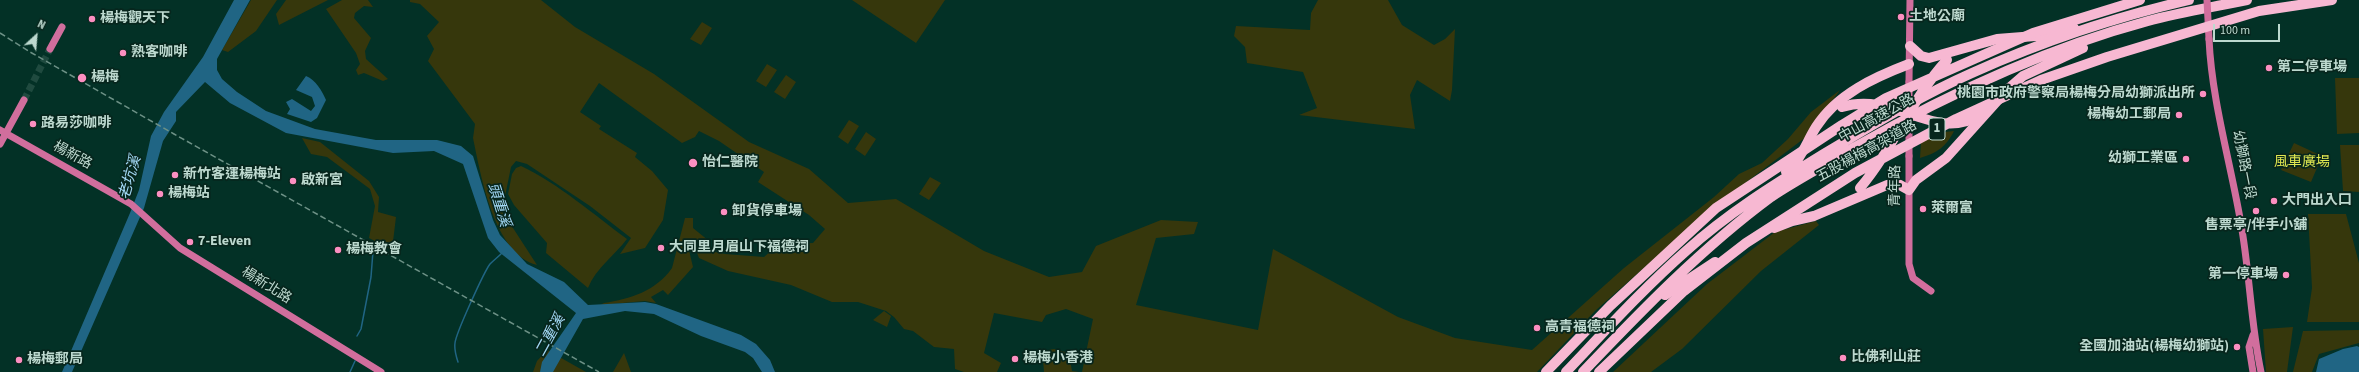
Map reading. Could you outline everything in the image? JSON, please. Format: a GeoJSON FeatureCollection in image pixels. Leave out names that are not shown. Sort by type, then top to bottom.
{"type":"FeatureCollection","features":[{"type":"Feature","properties":{"kind":"highway"},"geometry":{"type":"LineString","coordinates":[[1546,372],[1610,306],[1716,208],[1842,125],[1886,98],[2033,33],[2140,0]]}},
{"type":"Feature","properties":{"kind":"highway","name":"中山高速公路"},"geometry":{"type":"LineString","coordinates":[[1566,372],[1638,297],[1687,250],[1751,199],[1881,120],[1971,73],[2036,47],[2144,10],[2190,0]]}},
{"type":"Feature","properties":{"kind":"highway","name":"中山高速公路"},"geometry":{"type":"LineString","coordinates":[[1583,372],[1633,319],[1695,259],[1772,197],[1900,122],[1969,87],[2036,57],[2136,25],[2247,0]]}},
{"type":"Feature","properties":{"kind":"highway","name":"五股楊梅高架道路"},"geometry":{"type":"LineString","coordinates":[[1599,372],[1684,291],[1746,243],[1855,173],[1956,119],[2041,80],[2107,57],[2259,11],[2332,0]]}},
{"type":"Feature","properties":{"kind":"highway"},"geometry":{"type":"LineString","coordinates":[[1910,46],[1921,56],[1929,58],[1997,39],[2048,35],[2144,10]]}},
{"type":"Feature","properties":{"kind":"highway"},"geometry":{"type":"LineString","coordinates":[[1633,319],[1704,269],[1771,229],[1792,221],[1814,216],[1851,198],[1887,185],[1898,184],[1909,190],[1916,180],[1946,158],[2008,89],[2028,74],[2136,25]]}},
{"type":"Feature","properties":{"kind":"highway"},"geometry":{"type":"LineString","coordinates":[[1851,198],[1880,163],[1923,89],[1947,60],[1965,48]]}},
{"type":"Feature","properties":{"kind":"highway"},"geometry":{"type":"LineString","coordinates":[[1751,199],[1796,163],[1816,127],[1847,95],[1873,78],[1909,64]]}},
{"type":"Feature","properties":{"kind":"highway"},"geometry":{"type":"LineString","coordinates":[[1830,111],[1842,107],[1869,103],[1887,105],[1909,112],[1932,122],[1952,124],[1979,116],[1991,109]]}},
{"type":"Feature","properties":{"kind":"street","name":"青年路"},"geometry":{"type":"LineString","coordinates":[[1910,0],[1909,264],[1913,278],[1931,291]]}},
{"type":"Feature","properties":{"kind":"street","name":"幼獅路一段"},"geometry":{"type":"LineString","coordinates":[[2206,0],[2215,91],[2242,232],[2253,336],[2261,372]]}},
{"type":"Feature","properties":{"kind":"street"},"geometry":{"type":"LineString","coordinates":[[50,49],[62,27]]}},
{"type":"Feature","properties":{"kind":"street"},"geometry":{"type":"LineString","coordinates":[[0,144],[3,131],[24,100]]}},
{"type":"Feature","properties":{"kind":"street","name":"楊新路"},"geometry":{"type":"LineString","coordinates":[[3,131],[132,205],[144,215]]}},
{"type":"Feature","properties":{"kind":"street","name":"楊新北路"},"geometry":{"type":"LineString","coordinates":[[144,215],[180,248],[381,372]]}},
{"type":"Feature","properties":{"kind":"street","name":"幼獅路一段"},"geometry":{"type":"LineString","coordinates":[[2253,336],[2249,347],[2253,372]]}},
{"type":"Feature","properties":{"kind":"green space"},"geometry":{"type":"Polygon","coordinates":[[[251,0],[277,0],[256,31],[228,52],[222,50],[251,0]]]}},
{"type":"Feature","properties":{"kind":"green space"},"geometry":{"type":"Polygon","coordinates":[[[286,0],[328,0],[279,25],[276,14],[286,0]]]}},
{"type":"Feature","properties":{"kind":"green space"},"geometry":{"type":"Polygon","coordinates":[[[342,0],[368,0],[373,7],[364,6],[355,13],[354,18],[371,38],[365,51],[366,59],[388,79],[383,81],[364,73],[358,75],[356,70],[360,64],[356,53],[326,9],[342,0]]]}},
{"type":"Feature","properties":{"kind":"green space"},"geometry":{"type":"Polygon","coordinates":[[[410,0],[541,0],[575,27],[654,74],[749,142],[809,169],[848,203],[896,199],[984,251],[1049,277],[1082,272],[1096,246],[1161,220],[1198,222],[1194,234],[1156,238],[1136,305],[1258,330],[1273,249],[1398,317],[1455,338],[1532,350],[1624,268],[1714,197],[1739,174],[1762,163],[1788,139],[1811,112],[1840,90],[1806,137],[1708,211],[1595,311],[1537,372],[1082,372],[1093,319],[1066,309],[1046,315],[1042,322],[994,313],[984,353],[1001,363],[997,372],[964,372],[955,369],[954,349],[934,347],[913,331],[904,329],[894,317],[886,311],[858,302],[832,302],[791,285],[728,271],[699,258],[695,248],[725,254],[764,257],[779,244],[813,243],[825,229],[809,215],[758,182],[764,172],[719,141],[699,131],[695,137],[682,143],[599,83],[580,112],[601,126],[599,129],[637,153],[635,157],[652,171],[668,190],[663,220],[645,248],[620,254],[631,238],[590,206],[527,164],[516,161],[511,167],[502,211],[537,265],[522,258],[510,246],[500,230],[492,212],[485,192],[473,138],[475,124],[428,61],[434,49],[427,36],[439,22],[420,4],[410,2],[410,0]]]}},
{"type":"Feature","properties":{"kind":"green space"},"geometry":{"type":"Polygon","coordinates":[[[852,0],[945,0],[916,43],[852,0]]]}},
{"type":"Feature","properties":{"kind":"green space"},"geometry":{"type":"Polygon","coordinates":[[[1318,0],[1388,0],[1402,25],[1434,45],[1445,39],[1455,29],[1452,90],[1450,101],[1417,80],[1410,95],[1415,129],[1299,115],[1317,108],[1303,72],[1247,63],[1245,47],[1234,36],[1236,26],[1310,30],[1311,13],[1318,0]]]}},
{"type":"Feature","properties":{"kind":"green space"},"geometry":{"type":"Polygon","coordinates":[[[702,22],[712,28],[701,45],[690,39],[702,22]]]}},
{"type":"Feature","properties":{"kind":"green space"},"geometry":{"type":"Polygon","coordinates":[[[767,64],[777,70],[766,87],[756,81],[767,64]]]}},
{"type":"Feature","properties":{"kind":"green space"},"geometry":{"type":"Polygon","coordinates":[[[786,75],[796,82],[785,99],[774,92],[786,75]]]}},
{"type":"Feature","properties":{"kind":"green space"},"geometry":{"type":"Polygon","coordinates":[[[2335,78],[2359,78],[2359,133],[2337,134],[2335,78]]]}},
{"type":"Feature","properties":{"kind":"green space"},"geometry":{"type":"Polygon","coordinates":[[[849,120],[859,126],[848,144],[838,137],[849,120]]]}},
{"type":"Feature","properties":{"kind":"green space"},"geometry":{"type":"Polygon","coordinates":[[[1954,131],[1948,141],[1940,149],[1920,158],[1921,142],[1935,133],[1954,131]]]}},
{"type":"Feature","properties":{"kind":"green space"},"geometry":{"type":"Polygon","coordinates":[[[866,132],[876,139],[865,156],[855,149],[866,132]]]}},
{"type":"Feature","properties":{"kind":"green space"},"geometry":{"type":"Polygon","coordinates":[[[302,138],[320,142],[369,181],[379,197],[378,212],[396,217],[392,250],[369,238],[375,206],[370,189],[327,157],[311,154],[302,138]]]}},
{"type":"Feature","properties":{"kind":"green space","name":"風車廣場"},"geometry":{"type":"Polygon","coordinates":[[[2294,143],[2322,156],[2311,182],[2281,170],[2294,143]]]}},
{"type":"Feature","properties":{"kind":"green space"},"geometry":{"type":"Polygon","coordinates":[[[2340,145],[2359,145],[2359,192],[2343,191],[2340,145]]]}},
{"type":"Feature","properties":{"kind":"green space"},"geometry":{"type":"Polygon","coordinates":[[[521,166],[549,181],[627,239],[600,268],[588,288],[546,253],[547,243],[514,205],[508,194],[512,174],[516,168],[521,166]]]}},
{"type":"Feature","properties":{"kind":"green space"},"geometry":{"type":"Polygon","coordinates":[[[930,177],[941,183],[929,200],[919,194],[930,177]]]}},
{"type":"Feature","properties":{"kind":"green space"},"geometry":{"type":"Polygon","coordinates":[[[2308,214],[2346,214],[2359,263],[2359,322],[2307,322],[2312,288],[2308,214]]]}},
{"type":"Feature","properties":{"kind":"green space"},"geometry":{"type":"Polygon","coordinates":[[[685,218],[693,218],[693,228],[709,241],[690,239],[687,242],[693,267],[668,295],[663,290],[651,297],[656,303],[645,301],[600,305],[642,293],[666,276],[672,268],[685,218]]]}},
{"type":"Feature","properties":{"kind":"green space"},"geometry":{"type":"Polygon","coordinates":[[[1816,221],[1819,225],[1761,271],[1682,349],[1651,372],[1613,372],[1707,284],[1775,232],[1816,221]]]}},
{"type":"Feature","properties":{"kind":"green space"},"geometry":{"type":"Polygon","coordinates":[[[884,311],[891,316],[887,327],[873,320],[884,311]]]}},
{"type":"Feature","properties":{"kind":"green space"},"geometry":{"type":"Polygon","coordinates":[[[2293,327],[2287,372],[2266,372],[2263,329],[2293,327]]]}},
{"type":"Feature","properties":{"kind":"green space"},"geometry":{"type":"Polygon","coordinates":[[[2359,330],[2359,343],[2319,354],[2312,372],[2293,372],[2303,331],[2359,330]]]}},
{"type":"Feature","properties":{"kind":"green space"},"geometry":{"type":"Polygon","coordinates":[[[1054,349],[1069,353],[1072,371],[1079,372],[1044,372],[1043,360],[1038,352],[1054,349]]]}},
{"type":"Feature","properties":{"kind":"green space"},"geometry":{"type":"Polygon","coordinates":[[[547,350],[586,372],[533,372],[537,361],[547,350]]]}},
{"type":"Feature","properties":{"kind":"green space"},"geometry":{"type":"Polygon","coordinates":[[[624,353],[631,372],[613,372],[624,353]]]}},
{"type":"Feature","properties":{"kind":"water"},"geometry":{"type":"Polygon","coordinates":[[[234,0],[250,0],[217,59],[217,70],[222,79],[237,92],[266,111],[315,129],[376,140],[437,140],[461,146],[473,156],[493,220],[500,235],[527,264],[564,282],[588,305],[645,302],[656,304],[741,335],[756,344],[770,360],[775,372],[762,372],[753,358],[745,352],[701,336],[654,314],[625,311],[583,319],[553,372],[540,372],[542,362],[576,313],[499,252],[488,238],[463,164],[434,151],[393,153],[286,133],[230,103],[205,82],[176,112],[176,121],[163,141],[144,208],[72,372],[62,372],[139,190],[151,136],[164,112],[203,57],[234,0]]]}},
{"type":"Feature","properties":{"kind":"water"},"geometry":{"type":"Polygon","coordinates":[[[306,76],[316,83],[326,100],[317,118],[311,122],[287,114],[290,109],[286,102],[292,99],[311,111],[315,106],[312,97],[296,90],[306,76]]]}},
{"type":"Feature","properties":{"kind":"water"},"geometry":{"type":"Polygon","coordinates":[[[2357,346],[2359,347],[2359,372],[2316,372],[2319,359],[2343,349],[2357,346]]]}},
{"type":"Feature","properties":{"kind":"waterway"},"geometry":{"type":"LineString","coordinates":[[357,336],[361,329],[371,277],[373,251]]}},
{"type":"Feature","properties":{"kind":"waterway"},"geometry":{"type":"LineString","coordinates":[[458,362],[455,353],[455,346],[460,328],[487,269],[490,264],[502,253]]}},
{"type":"Feature","properties":{"kind":"waterway"},"geometry":{"type":"LineString","coordinates":[[350,372],[355,361]]}},
{"type":"Feature","properties":{"kind":"tunnel"},"geometry":{"type":"LineString","coordinates":[[24,100],[50,49]]}},
{"type":"Feature","properties":{"kind":"railway"},"geometry":{"type":"LineString","coordinates":[[0,33],[30,52],[174,134],[599,372]]}},
{"type":"Feature","properties":{"kind":"place","name":"土地公廟"},"geometry":{"type":"Point","coordinates":[1901,17]}},
{"type":"Feature","properties":{"kind":"place","name":"楊梅觀天下"},"geometry":{"type":"Point","coordinates":[92,19]}},
{"type":"Feature","properties":{"kind":"place","name":"熟客咖啡"},"geometry":{"type":"Point","coordinates":[123,53]}},
{"type":"Feature","properties":{"kind":"place","name":"第二停車場"},"geometry":{"type":"Point","coordinates":[2269,68]}},
{"type":"Feature","properties":{"kind":"place","name":"楊梅"},"geometry":{"type":"Point","coordinates":[82,78]}},
{"type":"Feature","properties":{"kind":"place","name":"桃園市政府警察局楊梅分局幼獅派出所"},"geometry":{"type":"Point","coordinates":[2203,94]}},
{"type":"Feature","properties":{"kind":"place","name":"楊梅幼工郵局"},"geometry":{"type":"Point","coordinates":[2179,115]}},
{"type":"Feature","properties":{"kind":"place","name":"路易莎咖啡"},"geometry":{"type":"Point","coordinates":[33,124]}},
{"type":"Feature","properties":{"kind":"place","name":"幼獅工業區"},"geometry":{"type":"Point","coordinates":[2186,159]}},
{"type":"Feature","properties":{"kind":"place","name":"怡仁醫院"},"geometry":{"type":"Point","coordinates":[693,163]}},
{"type":"Feature","properties":{"kind":"place","name":"新竹客運楊梅站"},"geometry":{"type":"Point","coordinates":[175,175]}},
{"type":"Feature","properties":{"kind":"place","name":"啟新宮"},"geometry":{"type":"Point","coordinates":[293,181]}},
{"type":"Feature","properties":{"kind":"place","name":"楊梅站"},"geometry":{"type":"Point","coordinates":[160,194]}},
{"type":"Feature","properties":{"kind":"place","name":"大門出入口"},"geometry":{"type":"Point","coordinates":[2274,201]}},
{"type":"Feature","properties":{"kind":"place","name":"萊爾富"},"geometry":{"type":"Point","coordinates":[1923,209]}},
{"type":"Feature","properties":{"kind":"place","name":"售票亭/伴手小舖"},"geometry":{"type":"Point","coordinates":[2256,211]}},
{"type":"Feature","properties":{"kind":"place","name":"卸貨停車場"},"geometry":{"type":"Point","coordinates":[724,212]}},
{"type":"Feature","properties":{"kind":"place","name":"7-Eleven"},"geometry":{"type":"Point","coordinates":[190,242]}},
{"type":"Feature","properties":{"kind":"place","name":"大同里月眉山下福德祠"},"geometry":{"type":"Point","coordinates":[661,248]}},
{"type":"Feature","properties":{"kind":"place","name":"楊梅教會"},"geometry":{"type":"Point","coordinates":[338,250]}},
{"type":"Feature","properties":{"kind":"place","name":"第一停車場"},"geometry":{"type":"Point","coordinates":[2286,275]}},
{"type":"Feature","properties":{"kind":"place","name":"高青福德祠"},"geometry":{"type":"Point","coordinates":[1537,328]}},
{"type":"Feature","properties":{"kind":"place","name":"全國加油站(楊梅幼獅站)"},"geometry":{"type":"Point","coordinates":[2237,347]}},
{"type":"Feature","properties":{"kind":"place","name":"比佛利山莊"},"geometry":{"type":"Point","coordinates":[1843,358]}},
{"type":"Feature","properties":{"kind":"place","name":"楊梅小香港"},"geometry":{"type":"Point","coordinates":[1015,359]}},
{"type":"Feature","properties":{"kind":"place","name":"楊梅郵局"},"geometry":{"type":"Point","coordinates":[19,360]}},
{"type":"Feature","properties":{"kind":"water label","name":"老坑溪"},"geometry":{"type":"Point","coordinates":[131,178]}},
{"type":"Feature","properties":{"kind":"water label","name":"頭重溪"},"geometry":{"type":"Point","coordinates":[498,205]}},
{"type":"Feature","properties":{"kind":"water label","name":"二重溪"},"geometry":{"type":"Point","coordinates":[551,336]}}]}
